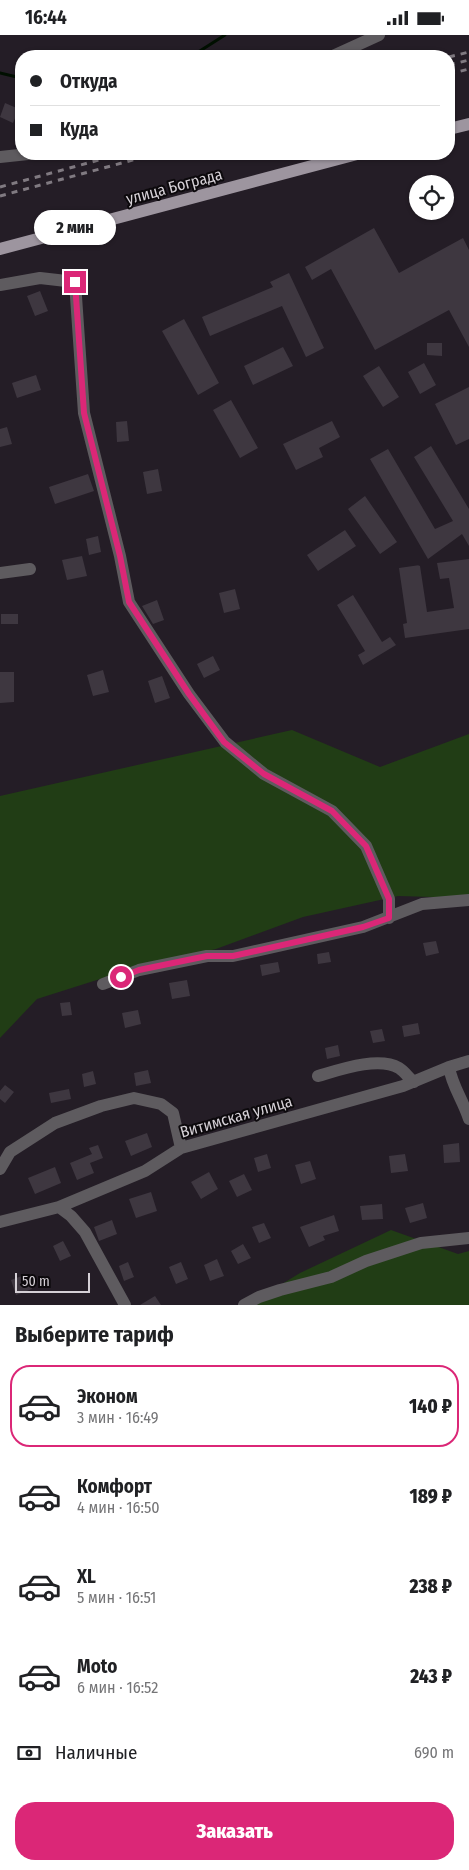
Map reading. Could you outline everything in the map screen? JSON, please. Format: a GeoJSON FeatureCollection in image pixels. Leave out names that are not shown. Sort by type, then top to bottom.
{"type":"FeatureCollection","features":[{"type":"Feature","properties":{"kind":"main road"},"geometry":{"type":"LineString","coordinates":[[455,128],[469,124]]}},
{"type":"Feature","properties":{"kind":"main road","name":"улица Бограда"},"geometry":{"type":"LineString","coordinates":[[0,249],[334,160]]}},
{"type":"Feature","properties":{"kind":"street"},"geometry":{"type":"LineString","coordinates":[[346,50],[379,35]]}},
{"type":"Feature","properties":{"kind":"street"},"geometry":{"type":"LineString","coordinates":[[0,157],[15,155]]}},
{"type":"Feature","properties":{"kind":"street"},"geometry":{"type":"LineString","coordinates":[[0,285],[40,278],[75,282],[84,413],[120,556],[129,602],[189,694],[224,742],[264,774],[332,811],[366,846],[389,899],[389,918]]}},
{"type":"Feature","properties":{"kind":"street"},"geometry":{"type":"LineString","coordinates":[[0,573],[30,569]]}},
{"type":"Feature","properties":{"kind":"street"},"geometry":{"type":"LineString","coordinates":[[102,984],[139,970],[207,956],[233,956],[363,927],[422,905],[469,899]]}},
{"type":"Feature","properties":{"kind":"street","name":"Витимская улица"},"geometry":{"type":"LineString","coordinates":[[0,1222],[59,1207],[145,1171],[181,1148],[408,1084],[469,1061]]}},
{"type":"Feature","properties":{"kind":"street"},"geometry":{"type":"LineString","coordinates":[[318,1076],[355,1065],[386,1064],[400,1068],[408,1084]]}},
{"type":"Feature","properties":{"kind":"street"},"geometry":{"type":"LineString","coordinates":[[449,1067],[451,1082],[464,1105],[469,1119]]}},
{"type":"Feature","properties":{"kind":"street"},"geometry":{"type":"LineString","coordinates":[[0,1169],[10,1152],[54,1123],[101,1106],[134,1098],[161,1104],[173,1113],[181,1148]]}},
{"type":"Feature","properties":{"kind":"street"},"geometry":{"type":"LineString","coordinates":[[59,1207],[71,1216],[86,1232],[125,1305]]}},
{"type":"Feature","properties":{"kind":"street"},"geometry":{"type":"LineString","coordinates":[[244,1305],[273,1292],[331,1277],[366,1261],[421,1243],[469,1238]]}},
{"type":"Feature","properties":{"kind":"green space"},"geometry":{"type":"Polygon","coordinates":[[[292,730],[380,767],[469,734],[469,898],[398,896],[303,917],[216,949],[141,966],[37,999],[0,1038],[0,796],[292,730]]]}},
{"type":"Feature","properties":{"kind":"green space"},"geometry":{"type":"Polygon","coordinates":[[[391,1230],[458,1254],[469,1251],[469,1305],[248,1305],[300,1273],[391,1230]]]}},
{"type":"Feature","properties":{"kind":"building"},"geometry":{"type":"Polygon","coordinates":[[[5,103],[15,107],[13,123],[0,117],[5,103]]]}},
{"type":"Feature","properties":{"kind":"building"},"geometry":{"type":"Polygon","coordinates":[[[374,228],[399,273],[463,238],[469,250],[469,347],[449,310],[375,350],[331,269],[312,280],[305,267],[374,228]]]}},
{"type":"Feature","properties":{"kind":"building"},"geometry":{"type":"Polygon","coordinates":[[[289,273],[324,348],[306,357],[282,306],[210,336],[202,317],[273,287],[270,282],[289,273]]]}},
{"type":"Feature","properties":{"kind":"building"},"geometry":{"type":"Polygon","coordinates":[[[40,291],[48,311],[35,316],[27,296],[40,291]]]}},
{"type":"Feature","properties":{"kind":"building"},"geometry":{"type":"Polygon","coordinates":[[[184,319],[219,383],[198,395],[162,331],[184,319]]]}},
{"type":"Feature","properties":{"kind":"building"},"geometry":{"type":"Polygon","coordinates":[[[427,343],[442,343],[442,356],[427,355],[427,343]]]}},
{"type":"Feature","properties":{"kind":"building"},"geometry":{"type":"Polygon","coordinates":[[[283,347],[293,366],[253,385],[244,366],[283,347]]]}},
{"type":"Feature","properties":{"kind":"building"},"geometry":{"type":"Polygon","coordinates":[[[424,363],[436,385],[420,394],[408,372],[424,363]]]}},
{"type":"Feature","properties":{"kind":"building"},"geometry":{"type":"Polygon","coordinates":[[[379,366],[399,397],[383,407],[363,376],[379,366]]]}},
{"type":"Feature","properties":{"kind":"building"},"geometry":{"type":"Polygon","coordinates":[[[36,375],[41,390],[17,398],[12,383],[36,375]]]}},
{"type":"Feature","properties":{"kind":"building"},"geometry":{"type":"Polygon","coordinates":[[[469,387],[469,439],[456,445],[435,404],[469,387]]]}},
{"type":"Feature","properties":{"kind":"building"},"geometry":{"type":"Polygon","coordinates":[[[231,400],[258,448],[240,458],[213,410],[231,400]]]}},
{"type":"Feature","properties":{"kind":"building"},"geometry":{"type":"Polygon","coordinates":[[[127,421],[129,441],[117,442],[116,422],[127,421]]]}},
{"type":"Feature","properties":{"kind":"building"},"geometry":{"type":"Polygon","coordinates":[[[332,421],[340,437],[319,448],[323,457],[296,470],[283,444],[332,421]]]}},
{"type":"Feature","properties":{"kind":"building"},"geometry":{"type":"Polygon","coordinates":[[[7,427],[12,444],[0,447],[0,429],[7,427]]]}},
{"type":"Feature","properties":{"kind":"building"},"geometry":{"type":"Polygon","coordinates":[[[431,446],[469,509],[469,546],[462,534],[428,559],[370,459],[388,449],[435,529],[453,521],[414,457],[431,446]]]}},
{"type":"Feature","properties":{"kind":"building"},"geometry":{"type":"Polygon","coordinates":[[[158,469],[162,491],[147,494],[143,472],[158,469]]]}},
{"type":"Feature","properties":{"kind":"building"},"geometry":{"type":"Polygon","coordinates":[[[88,474],[94,491],[55,504],[49,487],[88,474]]]}},
{"type":"Feature","properties":{"kind":"building"},"geometry":{"type":"Polygon","coordinates":[[[365,496],[397,542],[380,554],[348,509],[365,496]]]}},
{"type":"Feature","properties":{"kind":"building"},"geometry":{"type":"Polygon","coordinates":[[[345,530],[356,546],[318,571],[307,555],[345,530]]]}},
{"type":"Feature","properties":{"kind":"building"},"geometry":{"type":"Polygon","coordinates":[[[98,536],[101,552],[89,555],[86,539],[98,536]]]}},
{"type":"Feature","properties":{"kind":"building"},"geometry":{"type":"Polygon","coordinates":[[[82,556],[87,576],[67,580],[62,560],[82,556]]]}},
{"type":"Feature","properties":{"kind":"building"},"geometry":{"type":"Polygon","coordinates":[[[469,559],[469,629],[405,638],[403,624],[407,623],[399,568],[420,565],[418,566],[420,566],[427,612],[454,608],[449,578],[440,579],[437,563],[469,559]]]}},
{"type":"Feature","properties":{"kind":"building"},"geometry":{"type":"Polygon","coordinates":[[[235,589],[240,609],[224,613],[219,593],[235,589]]]}},
{"type":"Feature","properties":{"kind":"building"},"geometry":{"type":"Polygon","coordinates":[[[353,595],[382,642],[390,637],[396,645],[363,665],[358,655],[365,651],[337,605],[353,595]]]}},
{"type":"Feature","properties":{"kind":"building"},"geometry":{"type":"Polygon","coordinates":[[[157,600],[164,620],[153,624],[142,606],[157,600]]]}},
{"type":"Feature","properties":{"kind":"building"},"geometry":{"type":"Polygon","coordinates":[[[1,614],[18,614],[18,624],[1,624],[1,614]]]}},
{"type":"Feature","properties":{"kind":"building"},"geometry":{"type":"Polygon","coordinates":[[[213,656],[220,670],[204,678],[197,664],[213,656]]]}},
{"type":"Feature","properties":{"kind":"building"},"geometry":{"type":"Polygon","coordinates":[[[103,670],[109,692],[93,696],[87,675],[103,670]]]}},
{"type":"Feature","properties":{"kind":"building"},"geometry":{"type":"Polygon","coordinates":[[[0,672],[14,672],[14,702],[0,703],[0,672]]]}},
{"type":"Feature","properties":{"kind":"building"},"geometry":{"type":"Polygon","coordinates":[[[162,676],[170,698],[155,703],[148,681],[162,676]]]}},
{"type":"Feature","properties":{"kind":"building"},"geometry":{"type":"Polygon","coordinates":[[[436,941],[439,953],[426,956],[423,943],[436,941]]]}},
{"type":"Feature","properties":{"kind":"building"},"geometry":{"type":"Polygon","coordinates":[[[329,952],[331,962],[318,964],[317,954],[329,952]]]}},
{"type":"Feature","properties":{"kind":"building"},"geometry":{"type":"Polygon","coordinates":[[[278,962],[280,972],[262,976],[260,965],[278,962]]]}},
{"type":"Feature","properties":{"kind":"building"},"geometry":{"type":"Polygon","coordinates":[[[187,980],[190,996],[172,999],[169,983],[187,980]]]}},
{"type":"Feature","properties":{"kind":"building"},"geometry":{"type":"Polygon","coordinates":[[[70,1002],[72,1015],[62,1016],[60,1003],[70,1002]]]}},
{"type":"Feature","properties":{"kind":"building"},"geometry":{"type":"Polygon","coordinates":[[[138,1010],[141,1024],[125,1028],[122,1013],[138,1010]]]}},
{"type":"Feature","properties":{"kind":"building"},"geometry":{"type":"Polygon","coordinates":[[[418,1023],[420,1034],[404,1037],[402,1026],[418,1023]]]}},
{"type":"Feature","properties":{"kind":"building"},"geometry":{"type":"Polygon","coordinates":[[[382,1029],[385,1041],[373,1043],[370,1031],[382,1029]]]}},
{"type":"Feature","properties":{"kind":"building"},"geometry":{"type":"Polygon","coordinates":[[[338,1045],[340,1056],[327,1059],[325,1048],[338,1045]]]}},
{"type":"Feature","properties":{"kind":"building"},"geometry":{"type":"Polygon","coordinates":[[[148,1070],[151,1083],[136,1086],[134,1073],[148,1070]]]}},
{"type":"Feature","properties":{"kind":"building"},"geometry":{"type":"Polygon","coordinates":[[[93,1071],[96,1084],[84,1087],[82,1074],[93,1071]]]}},
{"type":"Feature","properties":{"kind":"building"},"geometry":{"type":"Polygon","coordinates":[[[5,1085],[14,1092],[5,1103],[0,1099],[0,1091],[5,1085]]]}},
{"type":"Feature","properties":{"kind":"building"},"geometry":{"type":"Polygon","coordinates":[[[69,1089],[71,1099],[51,1103],[49,1093],[69,1089]]]}},
{"type":"Feature","properties":{"kind":"building"},"geometry":{"type":"Polygon","coordinates":[[[147,1133],[152,1147],[131,1156],[125,1141],[147,1133]]]}},
{"type":"Feature","properties":{"kind":"building"},"geometry":{"type":"Polygon","coordinates":[[[459,1143],[460,1162],[444,1163],[443,1145],[459,1143]]]}},
{"type":"Feature","properties":{"kind":"building"},"geometry":{"type":"Polygon","coordinates":[[[98,1145],[103,1158],[90,1163],[94,1173],[77,1180],[70,1163],[92,1154],[89,1148],[98,1145]]]}},
{"type":"Feature","properties":{"kind":"building"},"geometry":{"type":"Polygon","coordinates":[[[267,1154],[271,1168],[258,1172],[254,1158],[267,1154]]]}},
{"type":"Feature","properties":{"kind":"building"},"geometry":{"type":"Polygon","coordinates":[[[405,1154],[408,1171],[391,1173],[389,1156],[405,1154]]]}},
{"type":"Feature","properties":{"kind":"building"},"geometry":{"type":"Polygon","coordinates":[[[310,1161],[316,1179],[301,1184],[295,1165],[310,1161]]]}},
{"type":"Feature","properties":{"kind":"building"},"geometry":{"type":"Polygon","coordinates":[[[55,1167],[61,1183],[35,1194],[28,1178],[55,1167]]]}},
{"type":"Feature","properties":{"kind":"building"},"geometry":{"type":"Polygon","coordinates":[[[209,1172],[218,1189],[201,1199],[191,1182],[209,1172]]]}},
{"type":"Feature","properties":{"kind":"building"},"geometry":{"type":"Polygon","coordinates":[[[244,1174],[252,1190],[237,1197],[229,1181],[244,1174]]]}},
{"type":"Feature","properties":{"kind":"building"},"geometry":{"type":"Polygon","coordinates":[[[151,1192],[157,1211],[136,1218],[129,1199],[151,1192]]]}},
{"type":"Feature","properties":{"kind":"building"},"geometry":{"type":"Polygon","coordinates":[[[423,1203],[427,1218],[410,1223],[405,1208],[423,1203]]]}},
{"type":"Feature","properties":{"kind":"building"},"geometry":{"type":"Polygon","coordinates":[[[382,1204],[383,1219],[362,1220],[360,1206],[382,1204]]]}},
{"type":"Feature","properties":{"kind":"building"},"geometry":{"type":"Polygon","coordinates":[[[334,1215],[339,1231],[323,1236],[325,1240],[309,1247],[300,1227],[334,1215]]]}},
{"type":"Feature","properties":{"kind":"building"},"geometry":{"type":"Polygon","coordinates":[[[112,1220],[117,1234],[99,1241],[94,1227],[112,1220]]]}},
{"type":"Feature","properties":{"kind":"building"},"geometry":{"type":"Polygon","coordinates":[[[264,1223],[271,1238],[259,1243],[252,1227],[264,1223]]]}},
{"type":"Feature","properties":{"kind":"building"},"geometry":{"type":"Polygon","coordinates":[[[63,1241],[71,1256],[60,1261],[53,1246],[63,1241]]]}},
{"type":"Feature","properties":{"kind":"building"},"geometry":{"type":"Polygon","coordinates":[[[243,1244],[251,1258],[238,1264],[231,1251],[243,1244]]]}},
{"type":"Feature","properties":{"kind":"building"},"geometry":{"type":"Polygon","coordinates":[[[217,1259],[224,1276],[210,1281],[204,1265],[217,1259]]]}},
{"type":"Feature","properties":{"kind":"building"},"geometry":{"type":"Polygon","coordinates":[[[128,1262],[134,1277],[124,1281],[119,1266],[128,1262]]]}},
{"type":"Feature","properties":{"kind":"building"},"geometry":{"type":"Polygon","coordinates":[[[181,1262],[188,1279],[176,1284],[169,1267],[181,1262]]]}},
{"type":"Feature","properties":{"kind":"building"},"geometry":{"type":"Polygon","coordinates":[[[27,1274],[32,1289],[16,1295],[11,1280],[27,1274]]]}},
{"type":"Feature","properties":{"kind":"building"},"geometry":{"type":"Polygon","coordinates":[[[155,1296],[161,1305],[140,1305],[155,1296]]]}},
{"type":"Feature","properties":{"kind":"waterway"},"geometry":{"type":"LineString","coordinates":[[201,50],[225,35]]}},
{"type":"Feature","properties":{"kind":"waterway"},"geometry":{"type":"LineString","coordinates":[[0,73],[15,77]]}},
{"type":"Feature","properties":{"kind":"railway"},"geometry":{"type":"LineString","coordinates":[[455,56],[469,52]]}},
{"type":"Feature","properties":{"kind":"railway"},"geometry":{"type":"LineString","coordinates":[[455,64],[469,60]]}},
{"type":"Feature","properties":{"kind":"railway"},"geometry":{"type":"LineString","coordinates":[[455,72],[469,69]]}},
{"type":"Feature","properties":{"kind":"railway"},"geometry":{"type":"LineString","coordinates":[[0,187],[99,160]]}},
{"type":"Feature","properties":{"kind":"railway"},"geometry":{"type":"LineString","coordinates":[[0,196],[133,160]]}},
{"type":"Feature","properties":{"kind":"route"},"geometry":{"type":"LineString","coordinates":[[75,282],[84,413],[120,556],[129,602],[189,694],[224,742],[264,774],[332,811],[366,846],[389,899],[389,918],[363,927],[233,956],[207,956],[139,970],[121,977]]}}]}
